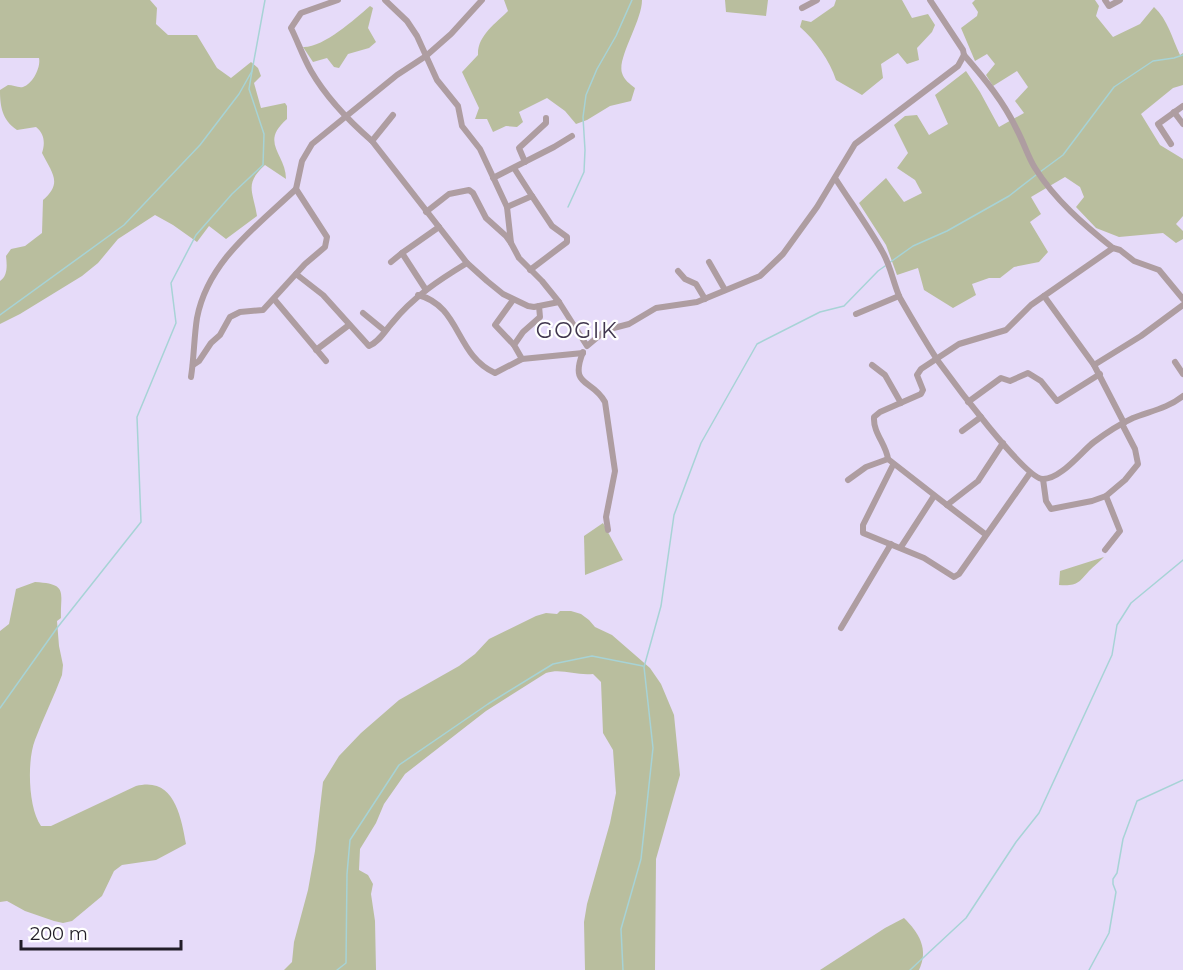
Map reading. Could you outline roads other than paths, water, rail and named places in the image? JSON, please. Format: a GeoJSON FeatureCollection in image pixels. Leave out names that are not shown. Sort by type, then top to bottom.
{"type":"FeatureCollection","features":[{"type":"Feature","properties":{"kind":"street"},"geometry":{"type":"LineString","coordinates":[[338,0],[301,13],[291,28],[311,70],[346,116],[372,141],[467,263],[487,282],[513,300],[528,306],[559,302]]}},
{"type":"Feature","properties":{"kind":"street"},"geometry":{"type":"LineString","coordinates":[[385,0],[407,21],[437,80],[458,106],[462,126],[480,149],[507,207],[511,243]]}},
{"type":"Feature","properties":{"kind":"street"},"geometry":{"type":"LineString","coordinates":[[191,377],[197,316],[209,282],[226,255],[296,189],[305,153],[318,138],[397,75],[426,56],[451,34],[482,0]]}},
{"type":"Feature","properties":{"kind":"street"},"geometry":{"type":"LineString","coordinates":[[930,0],[964,55],[1005,108],[1034,167],[1077,219],[1113,248],[1120,250],[1134,261],[1159,270],[1182,296]]}},
{"type":"Feature","properties":{"kind":"street"},"geometry":{"type":"LineString","coordinates":[[1105,0],[1109,6],[1120,0]]}},
{"type":"Feature","properties":{"kind":"street"},"geometry":{"type":"LineString","coordinates":[[802,8],[820,1]]}},
{"type":"Feature","properties":{"kind":"street"},"geometry":{"type":"LineString","coordinates":[[608,530],[606,517],[615,471],[605,402],[579,375],[578,365],[587,346],[606,330],[629,324],[656,308],[705,298],[759,276],[774,263],[817,207],[852,149],[860,140],[958,66],[964,55]]}},
{"type":"Feature","properties":{"kind":"street"},"geometry":{"type":"LineString","coordinates":[[1171,144],[1158,124],[1183,106]]}},
{"type":"Feature","properties":{"kind":"street"},"geometry":{"type":"LineString","coordinates":[[1174,112],[1183,124]]}},
{"type":"Feature","properties":{"kind":"street"},"geometry":{"type":"LineString","coordinates":[[372,141],[393,116]]}},
{"type":"Feature","properties":{"kind":"street"},"geometry":{"type":"LineString","coordinates":[[525,162],[519,148],[546,123],[546,118]]}},
{"type":"Feature","properties":{"kind":"street"},"geometry":{"type":"LineString","coordinates":[[493,178],[572,136]]}},
{"type":"Feature","properties":{"kind":"street"},"geometry":{"type":"LineString","coordinates":[[514,168],[552,226],[568,240],[530,270]]}},
{"type":"Feature","properties":{"kind":"street"},"geometry":{"type":"LineString","coordinates":[[835,178],[889,264],[899,296],[937,358],[968,402],[1030,473],[1043,479],[1051,477],[1065,468],[1094,442],[1123,423],[1160,409],[1183,396]]}},
{"type":"Feature","properties":{"kind":"street"},"geometry":{"type":"LineString","coordinates":[[193,365],[220,335],[230,317],[240,312],[263,310],[325,247],[328,240],[296,189]]}},
{"type":"Feature","properties":{"kind":"street"},"geometry":{"type":"LineString","coordinates":[[426,212],[449,194],[469,190],[473,193],[486,218],[511,243],[519,258],[559,302],[587,346]]}},
{"type":"Feature","properties":{"kind":"street"},"geometry":{"type":"LineString","coordinates":[[507,207],[532,196]]}},
{"type":"Feature","properties":{"kind":"street"},"geometry":{"type":"LineString","coordinates":[[391,262],[439,227]]}},
{"type":"Feature","properties":{"kind":"street"},"geometry":{"type":"LineString","coordinates":[[985,534],[893,465],[888,459],[886,449],[874,425],[874,417],[922,392],[917,374],[937,358],[959,344],[1006,330],[1025,310],[1113,248]]}},
{"type":"Feature","properties":{"kind":"street"},"geometry":{"type":"LineString","coordinates":[[402,253],[426,290]]}},
{"type":"Feature","properties":{"kind":"street"},"geometry":{"type":"LineString","coordinates":[[709,262],[725,290]]}},
{"type":"Feature","properties":{"kind":"street"},"geometry":{"type":"LineString","coordinates":[[296,274],[323,295],[369,346],[378,341],[405,307],[418,295],[467,263]]}},
{"type":"Feature","properties":{"kind":"street"},"geometry":{"type":"LineString","coordinates":[[678,271],[685,279],[696,284],[705,298]]}},
{"type":"Feature","properties":{"kind":"street"},"geometry":{"type":"LineString","coordinates":[[418,295],[428,298],[440,308],[453,323],[473,357],[482,366],[495,373],[522,358],[583,353]]}},
{"type":"Feature","properties":{"kind":"street"},"geometry":{"type":"LineString","coordinates":[[856,315],[899,296]]}},
{"type":"Feature","properties":{"kind":"street"},"geometry":{"type":"LineString","coordinates":[[1043,479],[1046,501],[1051,509],[1106,496],[1125,480],[1138,464],[1135,449],[1100,374],[1044,296]]}},
{"type":"Feature","properties":{"kind":"street"},"geometry":{"type":"LineString","coordinates":[[274,300],[326,361]]}},
{"type":"Feature","properties":{"kind":"street"},"geometry":{"type":"LineString","coordinates":[[513,300],[495,325],[514,345],[522,358]]}},
{"type":"Feature","properties":{"kind":"street"},"geometry":{"type":"LineString","coordinates":[[1094,365],[1141,336],[1183,305]]}},
{"type":"Feature","properties":{"kind":"street"},"geometry":{"type":"LineString","coordinates":[[514,345],[541,316],[539,306]]}},
{"type":"Feature","properties":{"kind":"street"},"geometry":{"type":"LineString","coordinates":[[363,313],[385,331]]}},
{"type":"Feature","properties":{"kind":"street"},"geometry":{"type":"LineString","coordinates":[[316,350],[349,325]]}},
{"type":"Feature","properties":{"kind":"street"},"geometry":{"type":"LineString","coordinates":[[1175,362],[1183,374]]}},
{"type":"Feature","properties":{"kind":"street"},"geometry":{"type":"LineString","coordinates":[[872,365],[885,375],[901,403]]}},
{"type":"Feature","properties":{"kind":"street"},"geometry":{"type":"LineString","coordinates":[[968,402],[1001,378],[1010,381],[1028,373],[1041,381],[1058,401],[1100,374]]}},
{"type":"Feature","properties":{"kind":"street"},"geometry":{"type":"LineString","coordinates":[[962,431],[981,417]]}},
{"type":"Feature","properties":{"kind":"street"},"geometry":{"type":"LineString","coordinates":[[947,505],[978,481],[1003,443]]}},
{"type":"Feature","properties":{"kind":"street"},"geometry":{"type":"LineString","coordinates":[[848,480],[866,467],[888,459]]}},
{"type":"Feature","properties":{"kind":"street"},"geometry":{"type":"LineString","coordinates":[[893,465],[862,530],[866,534],[901,547],[940,566],[954,577],[1030,473]]}},
{"type":"Feature","properties":{"kind":"street"},"geometry":{"type":"LineString","coordinates":[[901,547],[934,496]]}},
{"type":"Feature","properties":{"kind":"street"},"geometry":{"type":"LineString","coordinates":[[1105,550],[1120,531],[1106,496]]}},
{"type":"Feature","properties":{"kind":"street"},"geometry":{"type":"LineString","coordinates":[[841,628],[891,544]]}},
{"type":"Feature","properties":{"kind":"waterway"},"geometry":{"type":"LineString","coordinates":[[0,315],[124,225],[200,145],[239,94],[252,71],[265,0]]}},
{"type":"Feature","properties":{"kind":"waterway"},"geometry":{"type":"LineString","coordinates":[[568,207],[584,172],[583,117],[586,95],[632,0]]}},
{"type":"Feature","properties":{"kind":"waterway"},"geometry":{"type":"LineString","coordinates":[[1040,172],[1063,155],[1114,87],[1153,61],[1183,55]]}},
{"type":"Feature","properties":{"kind":"waterway"},"geometry":{"type":"LineString","coordinates":[[0,708],[57,628],[141,522],[137,417],[176,323],[171,283],[196,235],[232,194],[263,165],[264,134],[249,89],[252,71]]}},
{"type":"Feature","properties":{"kind":"waterway"},"geometry":{"type":"LineString","coordinates":[[889,263],[913,246],[947,231],[1009,196],[1036,175]]}},
{"type":"Feature","properties":{"kind":"waterway"},"geometry":{"type":"LineString","coordinates":[[623,970],[621,929],[641,859],[653,748],[644,667],[661,606],[674,515],[701,443],[757,344],[820,312],[844,306],[885,266]]}},
{"type":"Feature","properties":{"kind":"waterway"},"geometry":{"type":"LineString","coordinates":[[910,970],[966,918],[1016,842],[1039,813],[1112,655],[1117,625],[1131,603],[1183,560]]}},
{"type":"Feature","properties":{"kind":"waterway"},"geometry":{"type":"LineString","coordinates":[[337,970],[346,963],[347,874],[350,840],[399,765],[488,704],[553,664],[592,656],[643,666]]}},
{"type":"Feature","properties":{"kind":"waterway"},"geometry":{"type":"LineString","coordinates":[[1089,970],[1109,933],[1116,892],[1113,879],[1117,873],[1123,839],[1137,801],[1183,780]]}},
{"type":"Feature","properties":{"kind":"district","name":"GOGIK"},"geometry":{"type":"Point","coordinates":[577,330]}}]}
